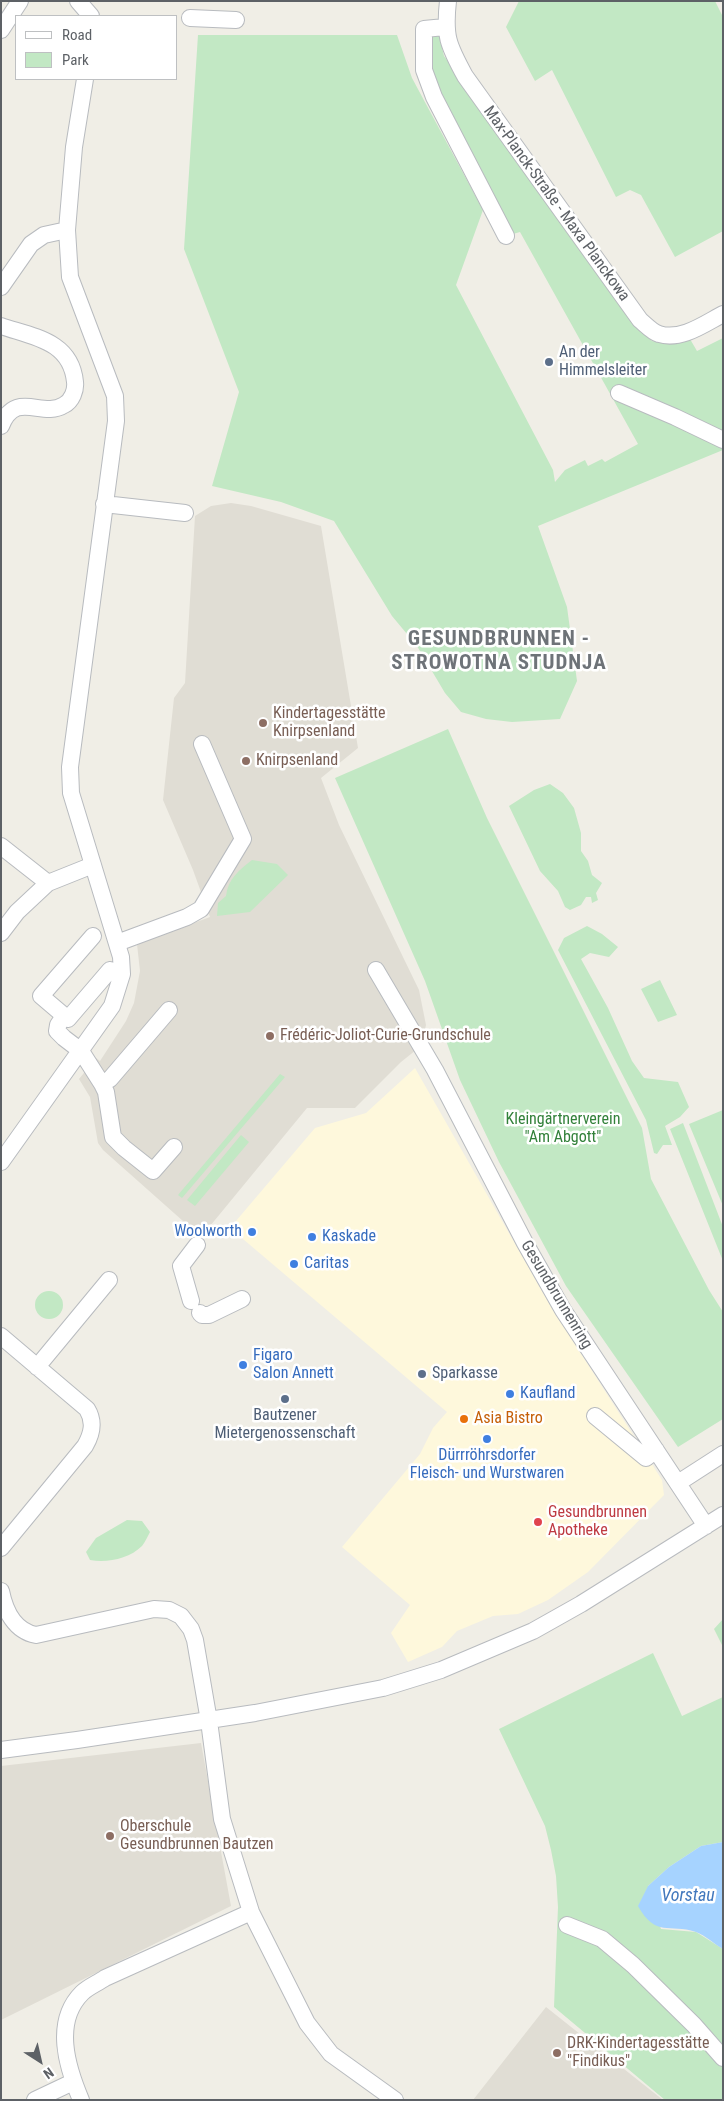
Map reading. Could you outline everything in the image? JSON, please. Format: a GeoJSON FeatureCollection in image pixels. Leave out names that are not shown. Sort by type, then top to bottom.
{"type":"FeatureCollection","features":[{"type":"Feature","properties":{"kind":"street"},"geometry":{"type":"LineString","coordinates":[[1,30],[20,1]]}},
{"type":"Feature","properties":{"kind":"street"},"geometry":{"type":"LineString","coordinates":[[78,1],[90,15]]}},
{"type":"Feature","properties":{"kind":"street","name":"Max-Planck-Straße - Maxa Planckowa"},"geometry":{"type":"LineString","coordinates":[[448,1],[445,27],[452,52],[465,76],[640,320],[658,334],[675,336],[694,330],[723,314]]}},
{"type":"Feature","properties":{"kind":"street"},"geometry":{"type":"LineString","coordinates":[[190,18],[236,20]]}},
{"type":"Feature","properties":{"kind":"street"},"geometry":{"type":"LineString","coordinates":[[445,27],[424,29],[424,70],[434,98],[506,236]]}},
{"type":"Feature","properties":{"kind":"street"},"geometry":{"type":"LineString","coordinates":[[1,1162],[112,1006],[122,974],[121,957],[71,793],[70,767],[116,421],[115,396],[70,277],[67,230],[74,148],[85,80]]}},
{"type":"Feature","properties":{"kind":"street"},"geometry":{"type":"LineString","coordinates":[[1,287],[31,244],[44,235],[67,230]]}},
{"type":"Feature","properties":{"kind":"street"},"geometry":{"type":"LineString","coordinates":[[1,326],[52,343],[62,351],[69,361],[75,387],[71,399],[65,405],[57,408],[17,407],[9,411],[1,426]]}},
{"type":"Feature","properties":{"kind":"street"},"geometry":{"type":"LineString","coordinates":[[619,393],[723,440]]}},
{"type":"Feature","properties":{"kind":"street"},"geometry":{"type":"LineString","coordinates":[[104,504],[185,513]]}},
{"type":"Feature","properties":{"kind":"street"},"geometry":{"type":"LineString","coordinates":[[117,943],[187,917],[201,909],[242,839],[202,744]]}},
{"type":"Feature","properties":{"kind":"street"},"geometry":{"type":"LineString","coordinates":[[1,846],[48,883]]}},
{"type":"Feature","properties":{"kind":"street"},"geometry":{"type":"LineString","coordinates":[[1,933],[17,912],[48,883],[93,865]]}},
{"type":"Feature","properties":{"kind":"street"},"geometry":{"type":"LineString","coordinates":[[93,936],[41,996],[68,1019],[110,970]]}},
{"type":"Feature","properties":{"kind":"street","name":"Gesundbrunnenring"},"geometry":{"type":"LineString","coordinates":[[376,970],[425,1052],[431,1072],[465,1137],[563,1310],[706,1526]]}},
{"type":"Feature","properties":{"kind":"street"},"geometry":{"type":"LineString","coordinates":[[102,1084],[110,1079],[169,1010]]}},
{"type":"Feature","properties":{"kind":"street"},"geometry":{"type":"LineString","coordinates":[[64,1016],[58,1025],[57,1031],[81,1051],[102,1084],[106,1092],[113,1137],[153,1171],[174,1147]]}},
{"type":"Feature","properties":{"kind":"street"},"geometry":{"type":"LineString","coordinates":[[197,1245],[181,1266],[196,1307],[202,1315],[209,1315],[242,1299]]}},
{"type":"Feature","properties":{"kind":"street"},"geometry":{"type":"LineString","coordinates":[[37,1367],[109,1280]]}},
{"type":"Feature","properties":{"kind":"street"},"geometry":{"type":"LineString","coordinates":[[1,1336],[87,1410],[92,1420],[92,1429],[84,1446],[1,1548]]}},
{"type":"Feature","properties":{"kind":"street"},"geometry":{"type":"LineString","coordinates":[[595,1416],[646,1458],[656,1450]]}},
{"type":"Feature","properties":{"kind":"street"},"geometry":{"type":"LineString","coordinates":[[678,1483],[723,1454]]}},
{"type":"Feature","properties":{"kind":"street"},"geometry":{"type":"LineString","coordinates":[[1,1750],[209,1721],[383,1688],[448,1666],[533,1631],[581,1604],[723,1516]]}},
{"type":"Feature","properties":{"kind":"street"},"geometry":{"type":"LineString","coordinates":[[1,1591],[8,1611],[19,1629],[36,1635],[154,1609],[169,1610],[181,1616],[191,1629],[198,1649],[222,1819],[251,1912],[313,2031],[331,2054],[394,2100]]}},
{"type":"Feature","properties":{"kind":"street"},"geometry":{"type":"LineString","coordinates":[[81,2100],[73,2082],[66,2057],[67,2020],[75,2002],[83,1992],[105,1978],[251,1912]]}},
{"type":"Feature","properties":{"kind":"street"},"geometry":{"type":"LineString","coordinates":[[567,1926],[602,1939],[633,1965],[694,2025],[723,2058]]}},
{"type":"Feature","properties":{"kind":"street"},"geometry":{"type":"LineString","coordinates":[[35,2100],[73,2082]]}},
{"type":"Feature","properties":{"kind":"shaded area"},"geometry":{"type":"Polygon","coordinates":[[[231,503],[251,506],[321,526],[358,748],[321,778],[339,825],[419,990],[426,1025],[421,1046],[401,1062],[355,1108],[307,1108],[201,1237],[103,1150],[98,1143],[90,1097],[79,1079],[96,1058],[100,1061],[126,1021],[134,1003],[140,971],[137,944],[210,917],[193,870],[163,800],[174,698],[185,683],[195,516],[211,506],[231,503]]]}},
{"type":"Feature","properties":{"kind":"shaded area"},"geometry":{"type":"Polygon","coordinates":[[[415,1068],[551,1307],[662,1480],[664,1495],[588,1572],[548,1600],[518,1614],[493,1616],[457,1631],[442,1647],[408,1662],[391,1633],[410,1605],[342,1547],[420,1454],[433,1428],[447,1412],[230,1228],[315,1128],[366,1113],[415,1068]]]}},
{"type":"Feature","properties":{"kind":"shaded area","name":"Oberschule Gesundbrunnen Bautzen"},"geometry":{"type":"Polygon","coordinates":[[[201,1743],[231,1906],[1,2020],[1,1766],[201,1743]]]}},
{"type":"Feature","properties":{"kind":"shaded area","name":"DRK-Kindertagesstätte \"Findikus\""},"geometry":{"type":"Polygon","coordinates":[[[546,2007],[663,2100],[473,2100],[546,2007]]]}},
{"type":"Feature","properties":{"kind":"green space"},"geometry":{"type":"Polygon","coordinates":[[[519,1],[715,1],[723,17],[723,231],[675,257],[641,195],[630,190],[616,197],[552,70],[535,81],[506,27],[519,1]]]}},
{"type":"Feature","properties":{"kind":"green space"},"geometry":{"type":"Polygon","coordinates":[[[428,34],[439,34],[444,56],[652,341],[674,344],[690,339],[697,351],[723,338],[723,450],[538,526],[567,607],[577,681],[560,719],[512,722],[486,719],[461,712],[445,693],[417,646],[392,616],[334,521],[281,502],[212,486],[239,392],[184,249],[198,35],[397,35],[412,78],[483,210],[456,285],[553,470],[555,482],[565,470],[585,460],[588,466],[602,459],[605,462],[638,444],[520,232],[506,236],[428,69],[428,34]]]}},
{"type":"Feature","properties":{"kind":"green space","name":"Kleingärtnerverein \"Am Abgott\""},"geometry":{"type":"Polygon","coordinates":[[[448,729],[487,818],[642,1128],[651,1179],[709,1290],[723,1312],[723,1419],[678,1447],[566,1286],[499,1162],[460,1080],[425,981],[335,778],[448,729]]]}},
{"type":"Feature","properties":{"kind":"green space"},"geometry":{"type":"Polygon","coordinates":[[[550,784],[563,793],[574,808],[581,833],[581,851],[588,861],[592,875],[602,883],[596,893],[598,900],[592,903],[591,897],[586,897],[581,905],[570,910],[565,907],[558,891],[540,871],[509,806],[534,790],[550,784]]]}},
{"type":"Feature","properties":{"kind":"green space"},"geometry":{"type":"Polygon","coordinates":[[[252,860],[277,864],[288,875],[250,912],[217,916],[218,903],[226,896],[232,880],[252,860]]]}},
{"type":"Feature","properties":{"kind":"green space"},"geometry":{"type":"Polygon","coordinates":[[[587,926],[602,934],[618,947],[609,957],[590,953],[581,959],[608,1008],[632,1061],[644,1078],[678,1082],[689,1107],[680,1117],[665,1126],[672,1145],[663,1145],[657,1154],[654,1153],[646,1120],[558,950],[564,938],[587,926]]]}},
{"type":"Feature","properties":{"kind":"green space"},"geometry":{"type":"Polygon","coordinates":[[[660,980],[677,1015],[658,1022],[641,989],[660,980]]]}},
{"type":"Feature","properties":{"kind":"green space"},"geometry":{"type":"Polygon","coordinates":[[[280,1074],[285,1077],[182,1198],[178,1195],[280,1074]]]}},
{"type":"Feature","properties":{"kind":"green space"},"geometry":{"type":"Polygon","coordinates":[[[723,1110],[723,1206],[689,1124],[723,1110]]]}},
{"type":"Feature","properties":{"kind":"green space"},"geometry":{"type":"Polygon","coordinates":[[[683,1123],[723,1227],[723,1261],[670,1129],[683,1123]]]}},
{"type":"Feature","properties":{"kind":"green space"},"geometry":{"type":"Polygon","coordinates":[[[241,1135],[249,1142],[195,1206],[187,1200],[241,1135]]]}},
{"type":"Feature","properties":{"kind":"green space"},"geometry":{"type":"Polygon","coordinates":[[[49,1291],[59,1295],[63,1305],[59,1315],[49,1319],[39,1315],[35,1305],[39,1295],[49,1291]]]}},
{"type":"Feature","properties":{"kind":"green space"},"geometry":{"type":"Polygon","coordinates":[[[127,1520],[142,1521],[150,1532],[142,1546],[131,1554],[118,1559],[90,1560],[86,1552],[96,1538],[127,1520]]]}},
{"type":"Feature","properties":{"kind":"green space"},"geometry":{"type":"Polygon","coordinates":[[[723,1619],[723,1647],[714,1629],[723,1619]]]}},
{"type":"Feature","properties":{"kind":"green space"},"geometry":{"type":"Polygon","coordinates":[[[653,1653],[682,1716],[723,1697],[723,1842],[701,1846],[669,1867],[648,1886],[661,1929],[696,1932],[723,1949],[723,2100],[665,2100],[554,2007],[558,1907],[556,1876],[551,1850],[545,1826],[499,1729],[653,1653]]]}},
{"type":"Feature","properties":{"kind":"water","name":"Vorstau"},"geometry":{"type":"Polygon","coordinates":[[[723,1842],[723,1949],[696,1932],[664,1928],[651,1922],[638,1906],[648,1886],[669,1867],[701,1846],[723,1842]]]}},
{"type":"Feature","properties":{"kind":"place","name":"An der Himmelsleiter"},"geometry":{"type":"Point","coordinates":[549,362]}},
{"type":"Feature","properties":{"kind":"place","name":"Kindertagesstätte Knirpsenland"},"geometry":{"type":"Point","coordinates":[263,723]}},
{"type":"Feature","properties":{"kind":"place","name":"Knirpsenland"},"geometry":{"type":"Point","coordinates":[246,761]}},
{"type":"Feature","properties":{"kind":"place","name":"Frédéric-Joliot-Curie-Grundschule"},"geometry":{"type":"Point","coordinates":[270,1036]}},
{"type":"Feature","properties":{"kind":"place","name":"Woolworth"},"geometry":{"type":"Point","coordinates":[252,1232]}},
{"type":"Feature","properties":{"kind":"place","name":"Kaskade"},"geometry":{"type":"Point","coordinates":[312,1237]}},
{"type":"Feature","properties":{"kind":"place","name":"Caritas"},"geometry":{"type":"Point","coordinates":[294,1264]}},
{"type":"Feature","properties":{"kind":"place","name":"Figaro Salon Annett"},"geometry":{"type":"Point","coordinates":[243,1365]}},
{"type":"Feature","properties":{"kind":"place","name":"Sparkasse"},"geometry":{"type":"Point","coordinates":[422,1374]}},
{"type":"Feature","properties":{"kind":"place","name":"Kaufland"},"geometry":{"type":"Point","coordinates":[510,1394]}},
{"type":"Feature","properties":{"kind":"place","name":"Bautzener Mietergenossenschaft"},"geometry":{"type":"Point","coordinates":[285,1399]}},
{"type":"Feature","properties":{"kind":"place","name":"Asia Bistro"},"geometry":{"type":"Point","coordinates":[464,1419]}},
{"type":"Feature","properties":{"kind":"place","name":"Dürrröhrsdorfer Fleisch- und Wurstwaren"},"geometry":{"type":"Point","coordinates":[487,1439]}},
{"type":"Feature","properties":{"kind":"place","name":"Gesundbrunnen Apotheke"},"geometry":{"type":"Point","coordinates":[538,1522]}},
{"type":"Feature","properties":{"kind":"place","name":"Oberschule Gesundbrunnen Bautzen"},"geometry":{"type":"Point","coordinates":[110,1836]}},
{"type":"Feature","properties":{"kind":"place","name":"DRK-Kindertagesstätte \"Findikus\""},"geometry":{"type":"Point","coordinates":[557,2053]}},
{"type":"Feature","properties":{"kind":"district","name":"GESUNDBRUNNEN - STROWOTNA STUDNJA"},"geometry":{"type":"Point","coordinates":[499,652]}}]}
